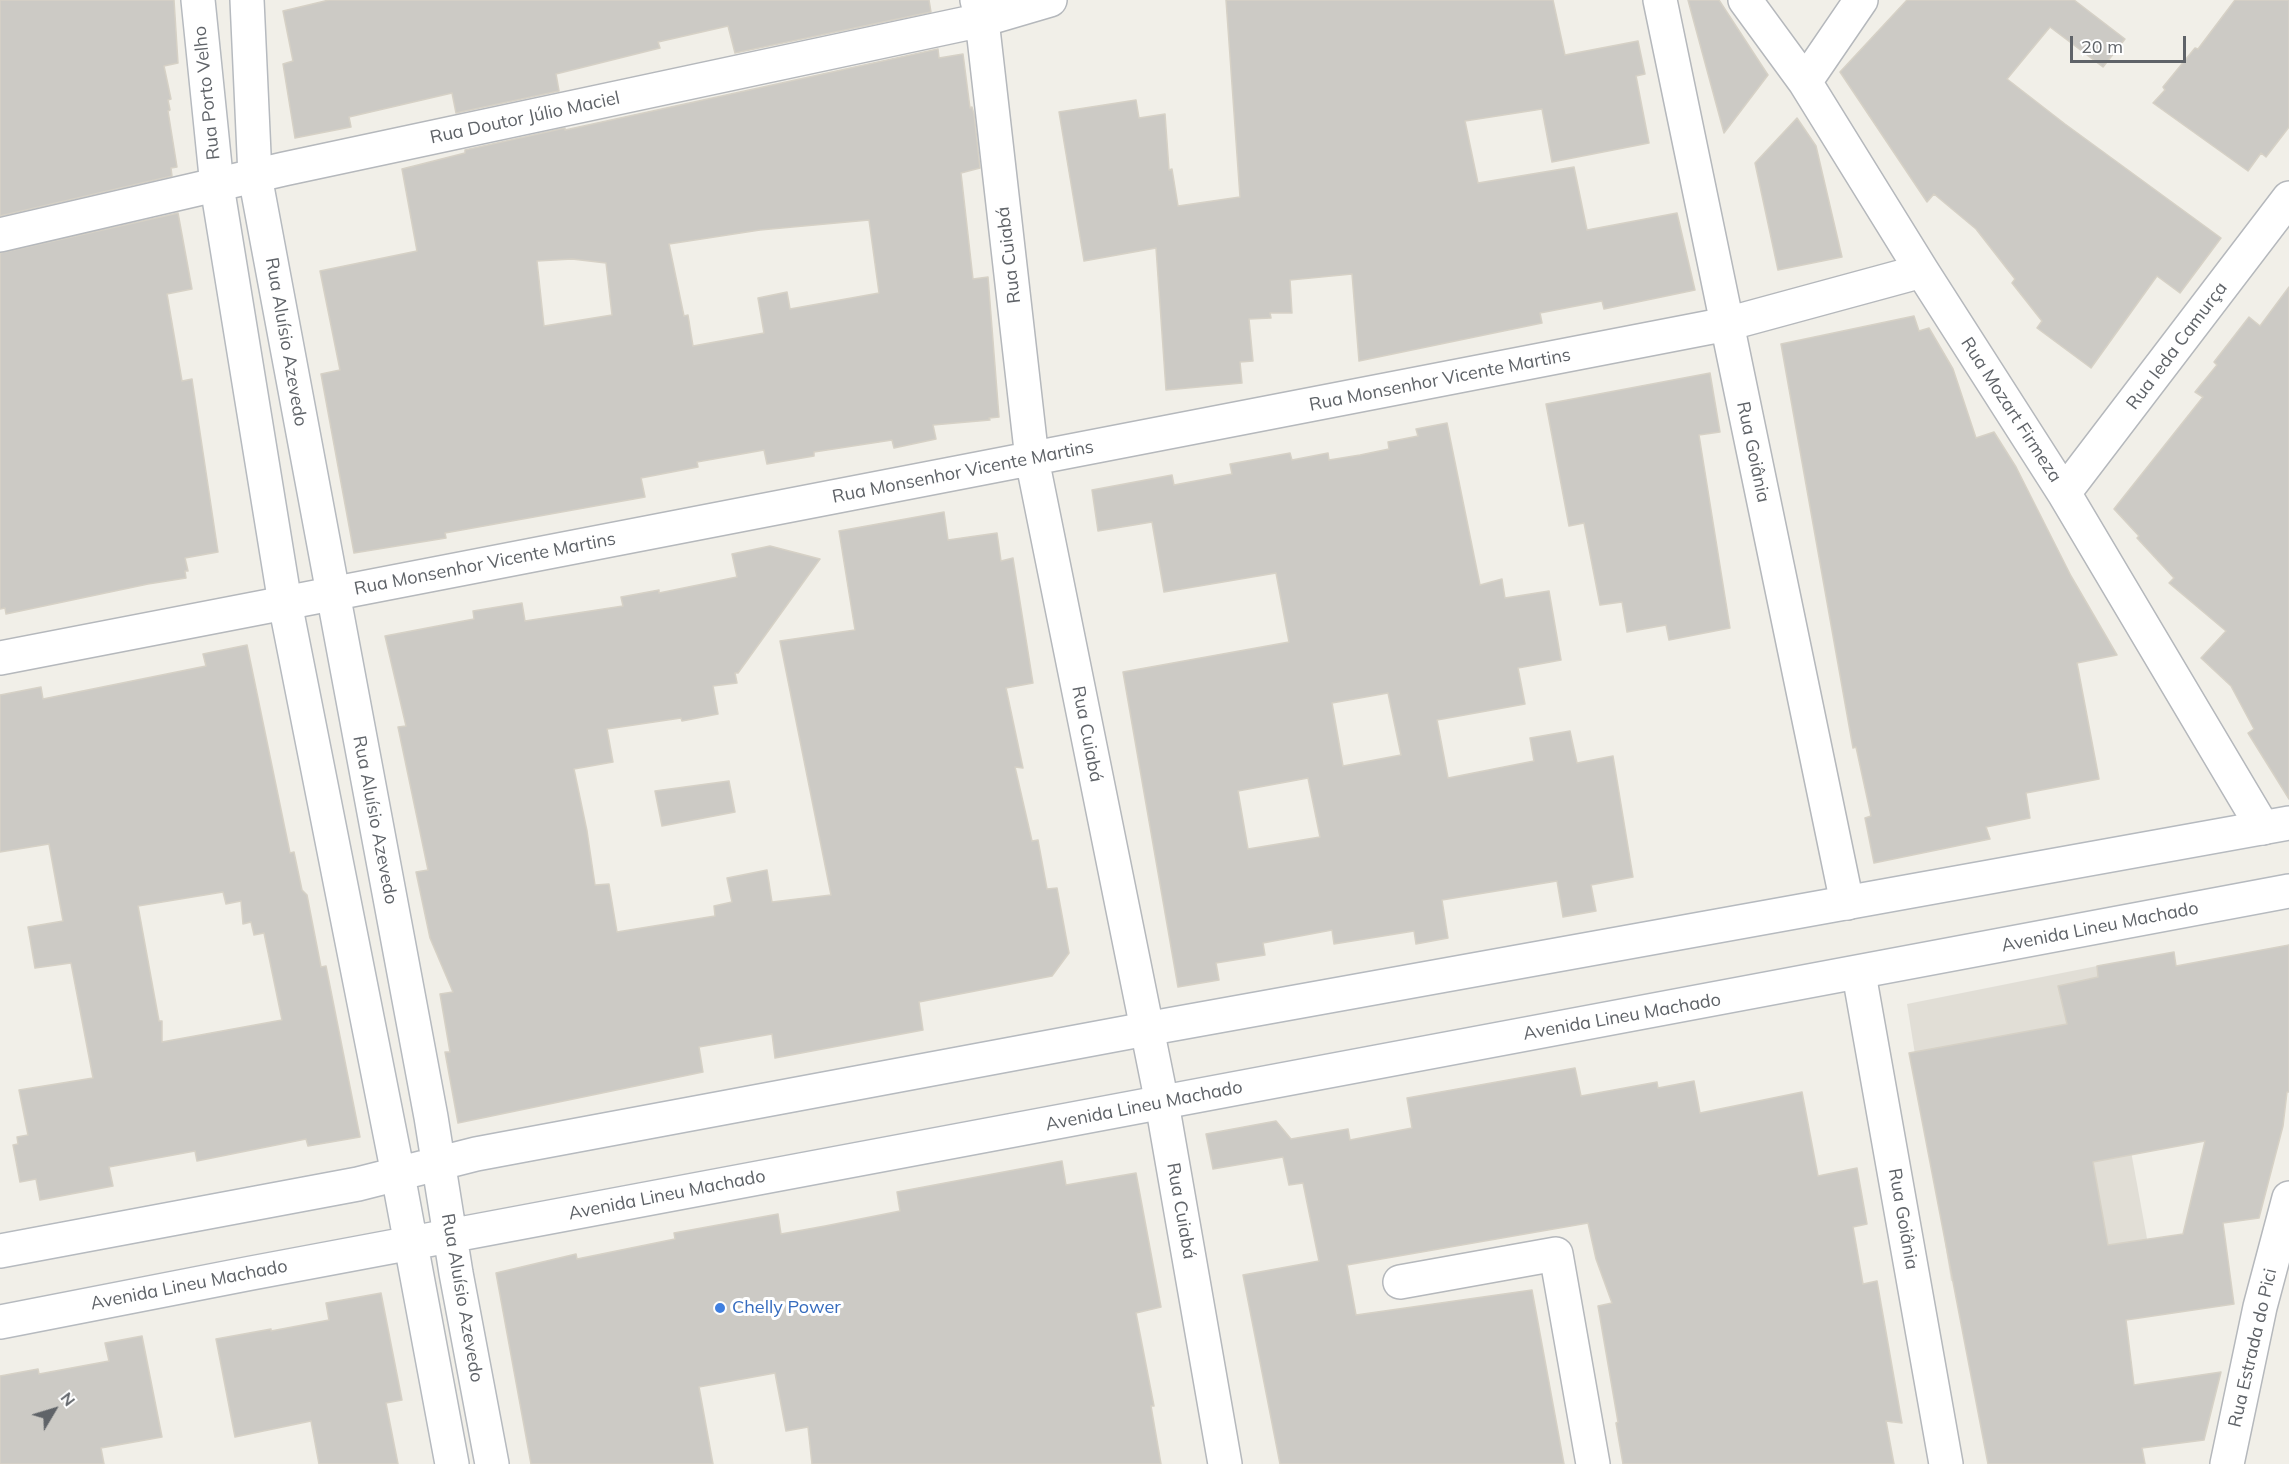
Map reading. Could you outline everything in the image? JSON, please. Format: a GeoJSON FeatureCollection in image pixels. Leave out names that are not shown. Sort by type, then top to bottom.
{"type":"FeatureCollection","features":[{"type":"Feature","properties":{"kind":"street","name":"Rua Porto Velho"},"geometry":{"type":"LineString","coordinates":[[198,0],[217,186]]}},
{"type":"Feature","properties":{"kind":"street"},"geometry":{"type":"LineString","coordinates":[[247,0],[255,176]]}},
{"type":"Feature","properties":{"kind":"street","name":"Rua Doutor Júlio Maciel"},"geometry":{"type":"LineString","coordinates":[[0,235],[979,10],[1050,0]]}},
{"type":"Feature","properties":{"kind":"street","name":"Rua Goiânia"},"geometry":{"type":"LineString","coordinates":[[1660,0],[1847,903]]}},
{"type":"Feature","properties":{"kind":"street","name":"Rua Mozart Firmeza"},"geometry":{"type":"LineString","coordinates":[[1745,0],[1805,82],[1922,271],[2276,826]]}},
{"type":"Feature","properties":{"kind":"street"},"geometry":{"type":"LineString","coordinates":[[1805,82],[1861,0]]}},
{"type":"Feature","properties":{"kind":"street","name":"Rua Cuiabá"},"geometry":{"type":"LineString","coordinates":[[979,10],[1032,459],[1162,1103],[1225,1464]]}},
{"type":"Feature","properties":{"kind":"street","name":"Rua Aluísio Azevedo"},"geometry":{"type":"LineString","coordinates":[[255,176],[492,1464]]}},
{"type":"Feature","properties":{"kind":"street"},"geometry":{"type":"LineString","coordinates":[[217,186],[285,603],[452,1464]]}},
{"type":"Feature","properties":{"kind":"street","name":"Rua Ieda Camurça"},"geometry":{"type":"LineString","coordinates":[[2064,493],[2289,198]]}},
{"type":"Feature","properties":{"kind":"street","name":"Rua Monsenhor Vicente Martins"},"geometry":{"type":"LineString","coordinates":[[0,658],[1727,324],[1922,271]]}},
{"type":"Feature","properties":{"kind":"street"},"geometry":{"type":"LineString","coordinates":[[0,1251],[358,1184],[476,1154],[1146,1029],[2276,826]]}},
{"type":"Feature","properties":{"kind":"street","name":"Avenida Lineu Machado"},"geometry":{"type":"LineString","coordinates":[[0,1322],[410,1242],[1859,974],[2289,891]]}},
{"type":"Feature","properties":{"kind":"street","name":"Rua Goiânia"},"geometry":{"type":"LineString","coordinates":[[1859,974],[1946,1464]]}},
{"type":"Feature","properties":{"kind":"street","name":"Rua Estrada do Pici"},"geometry":{"type":"LineString","coordinates":[[2227,1464],[2260,1307],[2289,1198]]}},
{"type":"Feature","properties":{"kind":"street"},"geometry":{"type":"LineString","coordinates":[[1400,1282],[1556,1254],[1593,1464]]}},
{"type":"Feature","properties":{"kind":"shaded area"},"geometry":{"type":"Polygon","coordinates":[[[2097,966],[2148,1244],[1951,1281],[1907,1004],[2097,966]]]}},
{"type":"Feature","properties":{"kind":"building"},"geometry":{"type":"Polygon","coordinates":[[[0,0],[174,0],[178,63],[164,66],[171,99],[168,100],[170,110],[168,111],[177,167],[171,168],[172,176],[0,216],[0,0]]]}},
{"type":"Feature","properties":{"kind":"building"},"geometry":{"type":"Polygon","coordinates":[[[329,0],[929,0],[931,12],[735,53],[728,26],[658,42],[660,48],[556,74],[559,91],[456,113],[452,93],[349,117],[351,127],[295,138],[283,64],[293,61],[283,11],[329,0]]]}},
{"type":"Feature","properties":{"kind":"building"},"geometry":{"type":"Polygon","coordinates":[[[1226,0],[1553,0],[1565,55],[1638,41],[1645,74],[1636,76],[1649,143],[1552,162],[1542,109],[1465,121],[1478,183],[1574,167],[1587,230],[1677,213],[1695,290],[1604,309],[1602,301],[1540,313],[1542,323],[1359,361],[1352,274],[1290,280],[1292,313],[1270,313],[1271,318],[1249,319],[1253,361],[1240,362],[1242,383],[1166,390],[1156,248],[1084,261],[1059,112],[1136,100],[1139,118],[1165,114],[1169,170],[1172,169],[1178,206],[1240,197],[1226,0]]]}},
{"type":"Feature","properties":{"kind":"building"},"geometry":{"type":"Polygon","coordinates":[[[1688,0],[1719,0],[1768,75],[1724,133],[1688,0]]]}},
{"type":"Feature","properties":{"kind":"building"},"geometry":{"type":"Polygon","coordinates":[[[1907,0],[2074,0],[2125,39],[2103,67],[2050,27],[2007,79],[2221,238],[2180,293],[2157,276],[2091,368],[2037,328],[2042,321],[2012,283],[2015,279],[1976,229],[1934,194],[1927,202],[1840,72],[1907,0]]]}},
{"type":"Feature","properties":{"kind":"building"},"geometry":{"type":"Polygon","coordinates":[[[2235,0],[2289,0],[2289,127],[2266,157],[2261,153],[2248,171],[2153,103],[2165,90],[2163,87],[2195,48],[2198,49],[2235,0]]]}},
{"type":"Feature","properties":{"kind":"building"},"geometry":{"type":"Polygon","coordinates":[[[938,49],[939,58],[963,54],[970,108],[972,107],[974,114],[980,168],[961,173],[973,279],[988,277],[999,417],[989,418],[990,420],[933,425],[936,439],[894,448],[892,440],[814,452],[814,456],[767,464],[764,450],[697,462],[698,467],[641,478],[645,497],[445,533],[446,538],[354,553],[321,374],[340,370],[320,271],[417,251],[402,169],[465,153],[465,150],[565,128],[565,130],[938,49]],[[869,220],[760,230],[669,244],[684,316],[688,315],[693,346],[764,333],[758,298],[787,292],[790,309],[879,293],[869,220]],[[572,259],[537,261],[544,326],[612,315],[606,263],[572,259]]]}},
{"type":"Feature","properties":{"kind":"building"},"geometry":{"type":"Polygon","coordinates":[[[1797,118],[1816,146],[1842,257],[1778,270],[1755,163],[1797,118]]]}},
{"type":"Feature","properties":{"kind":"building"},"geometry":{"type":"Polygon","coordinates":[[[178,213],[192,289],[167,294],[182,381],[192,379],[218,552],[185,558],[188,571],[185,571],[186,578],[6,614],[5,608],[0,609],[0,253],[178,213]]]}},
{"type":"Feature","properties":{"kind":"building"},"geometry":{"type":"Polygon","coordinates":[[[2289,287],[2289,799],[2248,733],[2254,729],[2231,686],[2201,658],[2226,631],[2169,583],[2174,578],[2114,509],[2203,397],[2195,392],[2217,365],[2214,362],[2249,317],[2260,326],[2289,287]]]}},
{"type":"Feature","properties":{"kind":"building"},"geometry":{"type":"Polygon","coordinates":[[[1914,316],[1919,331],[1929,328],[1953,369],[1976,438],[1994,432],[2016,467],[2071,576],[2117,655],[2077,663],[2099,779],[2026,793],[2030,818],[1986,827],[1990,839],[1874,863],[1865,818],[1871,816],[1856,747],[1853,748],[1781,344],[1914,316]]]}},
{"type":"Feature","properties":{"kind":"building"},"geometry":{"type":"Polygon","coordinates":[[[1710,373],[1720,432],[1699,435],[1730,628],[1669,640],[1666,625],[1627,632],[1622,602],[1600,605],[1584,523],[1569,526],[1546,404],[1710,373]]]}},
{"type":"Feature","properties":{"kind":"building"},"geometry":{"type":"Polygon","coordinates":[[[1447,423],[1480,585],[1502,579],[1505,598],[1549,591],[1561,660],[1518,668],[1525,704],[1437,720],[1448,778],[1534,761],[1530,738],[1570,731],[1577,763],[1613,756],[1633,877],[1591,885],[1596,911],[1563,917],[1557,881],[1442,900],[1448,938],[1416,944],[1414,931],[1334,944],[1332,930],[1263,943],[1265,955],[1216,963],[1219,980],[1178,987],[1123,672],[1289,642],[1276,573],[1164,592],[1152,522],[1098,531],[1092,490],[1172,475],[1174,485],[1232,474],[1230,464],[1290,453],[1292,460],[1328,453],[1329,460],[1360,455],[1389,449],[1388,442],[1418,436],[1416,429],[1447,423]],[[1388,693],[1332,703],[1343,766],[1401,755],[1388,693]],[[1308,778],[1238,791],[1248,849],[1320,837],[1308,778]]]}},
{"type":"Feature","properties":{"kind":"building"},"geometry":{"type":"Polygon","coordinates":[[[944,512],[948,540],[997,533],[1001,561],[1013,558],[1033,683],[1006,688],[1023,768],[1015,767],[1032,841],[1038,840],[1047,889],[1057,888],[1069,953],[1052,976],[919,1002],[923,1030],[775,1058],[772,1034],[699,1047],[703,1072],[458,1123],[445,1052],[450,1052],[440,994],[453,992],[430,938],[416,872],[428,870],[398,727],[406,726],[385,636],[474,619],[473,611],[522,603],[525,621],[623,606],[621,597],[659,590],[659,593],[737,577],[732,554],[770,546],[820,559],[738,673],[735,673],[737,683],[713,686],[718,714],[682,721],[681,718],[607,729],[613,762],[574,769],[595,885],[609,884],[617,932],[715,916],[714,906],[732,902],[727,878],[767,870],[772,902],[831,895],[780,641],[855,630],[839,531],[944,512]]]}},
{"type":"Feature","properties":{"kind":"building"},"geometry":{"type":"Polygon","coordinates":[[[247,645],[290,853],[294,852],[302,890],[307,895],[321,967],[326,966],[360,1137],[308,1146],[306,1139],[197,1161],[195,1151],[109,1167],[113,1186],[40,1200],[36,1179],[20,1182],[13,1145],[18,1144],[17,1137],[28,1135],[19,1090],[93,1078],[71,963],[35,968],[28,927],[63,921],[49,844],[0,852],[0,695],[41,687],[43,699],[206,666],[203,654],[247,645]],[[223,892],[138,906],[159,1021],[162,1021],[162,1042],[282,1020],[264,933],[254,935],[251,922],[243,924],[241,901],[226,904],[223,892]]]}},
{"type":"Feature","properties":{"kind":"building"},"geometry":{"type":"Polygon","coordinates":[[[729,781],[735,812],[662,826],[655,791],[729,781]]]}},
{"type":"Feature","properties":{"kind":"building"},"geometry":{"type":"Polygon","coordinates":[[[2289,945],[2289,1092],[2287,1092],[2283,1126],[2259,1218],[2223,1223],[2234,1304],[2126,1320],[2134,1385],[2221,1372],[2204,1440],[2142,1448],[2145,1464],[1988,1464],[1909,1053],[2067,1024],[2058,986],[2098,977],[2097,966],[2174,952],[2176,966],[2289,945]],[[2205,1141],[2093,1162],[2108,1245],[2183,1234],[2205,1141]]]}},
{"type":"Feature","properties":{"kind":"building"},"geometry":{"type":"Polygon","coordinates":[[[1575,1068],[1581,1096],[1657,1082],[1658,1088],[1694,1081],[1700,1113],[1802,1092],[1818,1176],[1857,1168],[1867,1224],[1853,1227],[1863,1284],[1877,1281],[1902,1423],[1886,1421],[1894,1464],[1623,1464],[1598,1306],[1612,1303],[1596,1259],[1588,1223],[1347,1265],[1356,1315],[1532,1290],[1564,1464],[1280,1464],[1243,1275],[1319,1261],[1303,1183],[1289,1185],[1283,1157],[1213,1169],[1206,1134],[1276,1121],[1291,1139],[1348,1129],[1350,1140],[1412,1128],[1407,1098],[1575,1068]]]}},
{"type":"Feature","properties":{"kind":"building"},"geometry":{"type":"Polygon","coordinates":[[[1062,1161],[1066,1185],[1136,1173],[1161,1307],[1136,1313],[1154,1406],[1151,1406],[1161,1464],[812,1464],[808,1427],[786,1431],[775,1373],[699,1387],[713,1464],[531,1464],[496,1273],[576,1254],[577,1259],[675,1239],[674,1233],[778,1214],[781,1234],[825,1226],[900,1211],[897,1192],[1062,1161]]]}},
{"type":"Feature","properties":{"kind":"building"},"geometry":{"type":"Polygon","coordinates":[[[381,1293],[402,1400],[386,1403],[398,1464],[319,1464],[311,1421],[235,1437],[216,1339],[329,1320],[326,1303],[381,1293]]]}},
{"type":"Feature","properties":{"kind":"building"},"geometry":{"type":"Polygon","coordinates":[[[142,1336],[162,1437],[101,1448],[104,1464],[0,1464],[0,1376],[38,1369],[39,1374],[109,1361],[105,1343],[142,1336]]]}},
{"type":"Feature","properties":{"kind":"place","name":"Chelly Power"},"geometry":{"type":"Point","coordinates":[720,1308]}}]}
